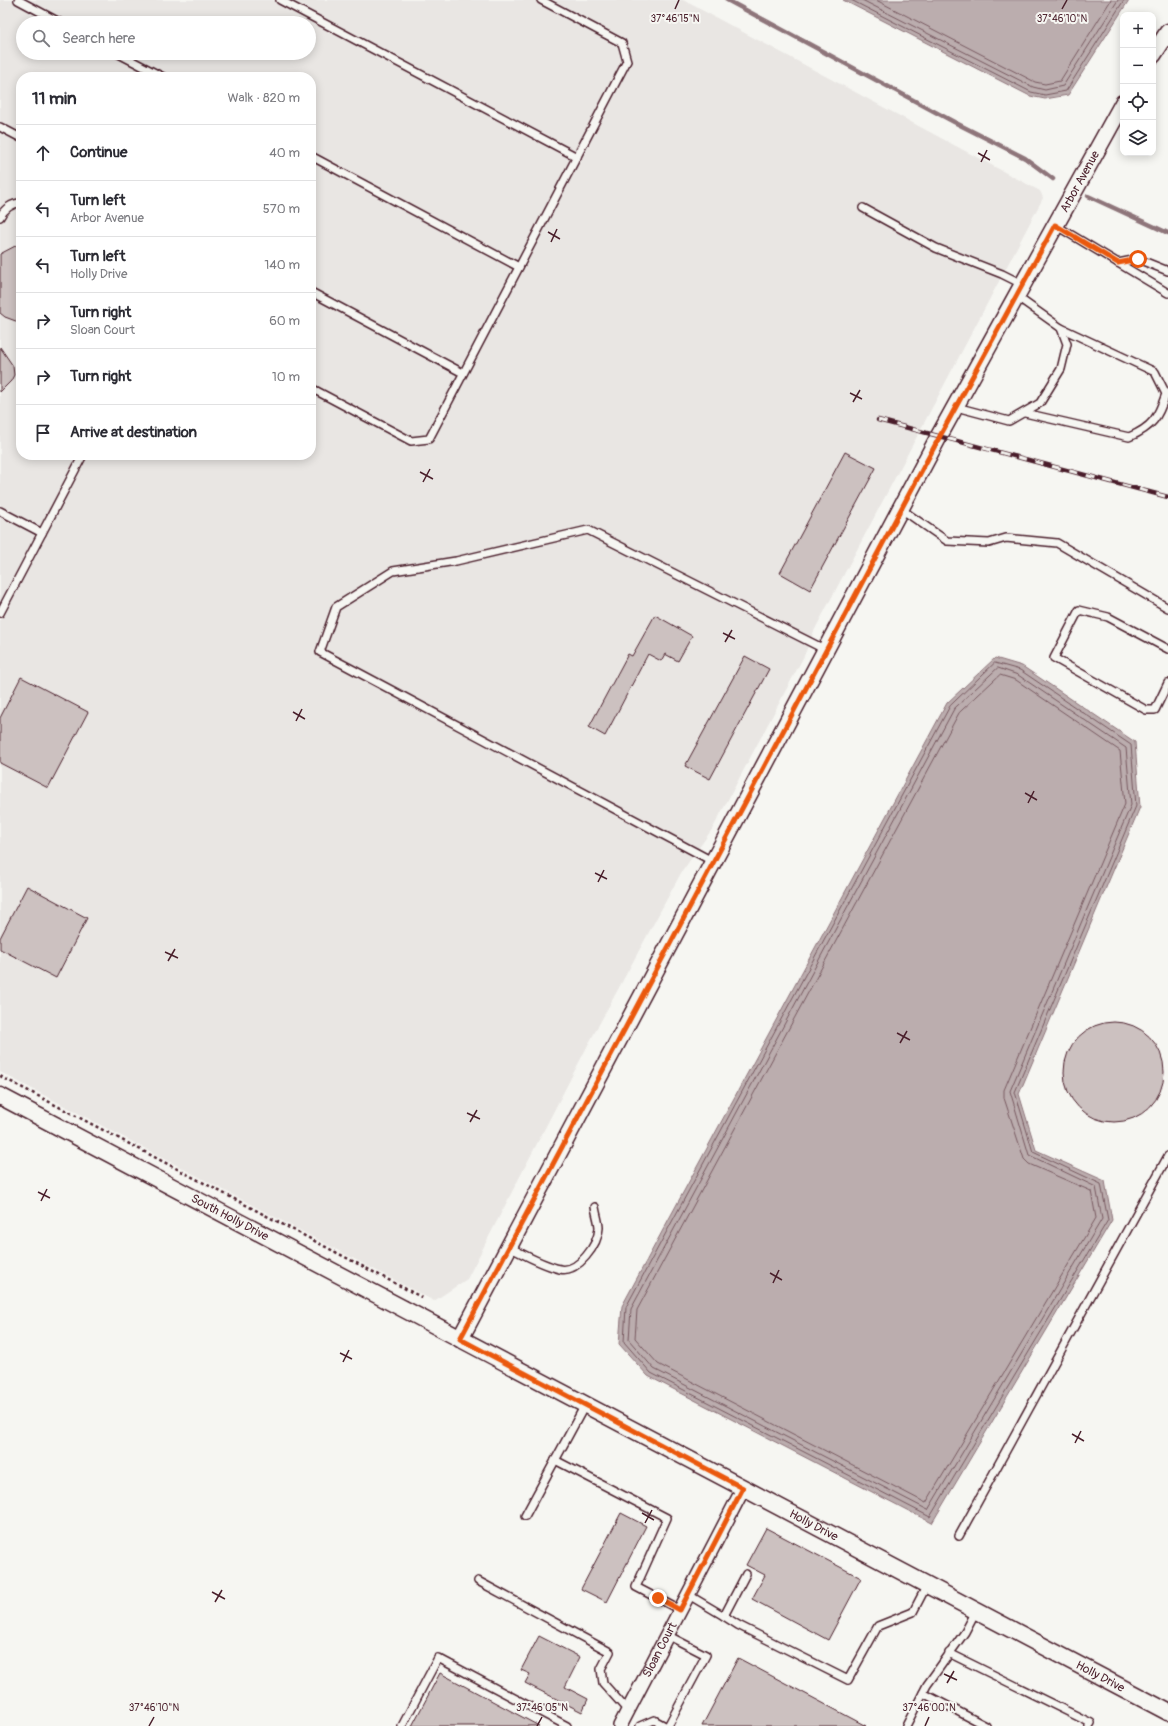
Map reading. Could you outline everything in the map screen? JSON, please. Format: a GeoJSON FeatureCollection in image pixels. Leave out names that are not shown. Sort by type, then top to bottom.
{"type":"FeatureCollection","features":[{"type":"Feature","properties":{"kind":"street"},"geometry":{"type":"LineString","coordinates":[[1156,51],[1168,32]]}},
{"type":"Feature","properties":{"kind":"street","name":"Arbor Avenue"},"geometry":{"type":"LineString","coordinates":[[460,1339],[901,509],[1019,290],[1120,108]]}},
{"type":"Feature","properties":{"kind":"street","name":"South Holly Drive"},"geometry":{"type":"LineString","coordinates":[[0,1096],[460,1339]]}},
{"type":"Feature","properties":{"kind":"street","name":"Holly Drive"},"geometry":{"type":"LineString","coordinates":[[460,1339],[1168,1712]]}},
{"type":"Feature","properties":{"kind":"street","name":"Sloan Court"},"geometry":{"type":"LineString","coordinates":[[620,1726],[743,1488]]}},
{"type":"Feature","properties":{"kind":"lane"},"geometry":{"type":"LineString","coordinates":[[18,0],[48,16]]}},
{"type":"Feature","properties":{"kind":"lane"},"geometry":{"type":"LineString","coordinates":[[280,0],[310,16]]}},
{"type":"Feature","properties":{"kind":"lane"},"geometry":{"type":"LineString","coordinates":[[316,391],[411,441],[429,439],[627,61],[622,43],[541,0]]}},
{"type":"Feature","properties":{"kind":"lane"},"geometry":{"type":"LineString","coordinates":[[316,19],[577,157]]}},
{"type":"Feature","properties":{"kind":"lane"},"geometry":{"type":"LineString","coordinates":[[130,60],[153,72]]}},
{"type":"Feature","properties":{"kind":"lane"},"geometry":{"type":"LineString","coordinates":[[0,127],[16,135]]}},
{"type":"Feature","properties":{"kind":"lane"},"geometry":{"type":"LineString","coordinates":[[316,159],[519,266]]}},
{"type":"Feature","properties":{"kind":"lane"},"geometry":{"type":"LineString","coordinates":[[0,217],[4,210],[16,204]]}},
{"type":"Feature","properties":{"kind":"lane"},"geometry":{"type":"LineString","coordinates":[[863,208],[936,248],[1002,274],[1061,328],[1155,372],[1166,394],[1158,417],[1143,431],[1130,436],[1025,413]]}},
{"type":"Feature","properties":{"kind":"lane"},"geometry":{"type":"LineString","coordinates":[[1055,225],[1168,293]]}},
{"type":"Feature","properties":{"kind":"lane"},"geometry":{"type":"LineString","coordinates":[[1118,263],[1138,259],[1168,271]]}},
{"type":"Feature","properties":{"kind":"lane"},"geometry":{"type":"LineString","coordinates":[[316,295],[463,373]]}},
{"type":"Feature","properties":{"kind":"lane"},"geometry":{"type":"LineString","coordinates":[[956,407],[1009,421],[1040,403],[1061,369],[1066,344],[1061,328]]}},
{"type":"Feature","properties":{"kind":"lane"},"geometry":{"type":"LineString","coordinates":[[0,614],[80,460]]}},
{"type":"Feature","properties":{"kind":"lane"},"geometry":{"type":"LineString","coordinates":[[901,509],[947,541],[989,543],[1006,538],[1057,544],[1168,608]]}},
{"type":"Feature","properties":{"kind":"lane"},"geometry":{"type":"LineString","coordinates":[[0,511],[42,533]]}},
{"type":"Feature","properties":{"kind":"lane"},"geometry":{"type":"LineString","coordinates":[[714,862],[320,652],[336,607],[393,571],[456,561],[588,530],[826,651]]}},
{"type":"Feature","properties":{"kind":"lane"},"geometry":{"type":"LineString","coordinates":[[1168,649],[1108,617],[1079,610],[1054,658],[1146,710],[1155,710],[1168,683]]}},
{"type":"Feature","properties":{"kind":"lane"},"geometry":{"type":"LineString","coordinates":[[959,1536],[1168,1156]]}},
{"type":"Feature","properties":{"kind":"lane"},"geometry":{"type":"LineString","coordinates":[[509,1246],[538,1261],[562,1269],[580,1263],[591,1250],[599,1229],[595,1207]]}},
{"type":"Feature","properties":{"kind":"lane"},"geometry":{"type":"LineString","coordinates":[[525,1516],[585,1405]]}},
{"type":"Feature","properties":{"kind":"lane"},"geometry":{"type":"LineString","coordinates":[[555,1460],[667,1518],[636,1587],[680,1610]]}},
{"type":"Feature","properties":{"kind":"lane"},"geometry":{"type":"LineString","coordinates":[[724,1616],[746,1574]]}},
{"type":"Feature","properties":{"kind":"lane"},"geometry":{"type":"LineString","coordinates":[[478,1581],[610,1652],[601,1669],[603,1683],[628,1711]]}},
{"type":"Feature","properties":{"kind":"lane"},"geometry":{"type":"LineString","coordinates":[[687,1594],[738,1625],[848,1680],[878,1626],[913,1612],[927,1585]]}},
{"type":"Feature","properties":{"kind":"lane"},"geometry":{"type":"LineString","coordinates":[[906,1726],[923,1693],[949,1653],[965,1632],[976,1611]]}},
{"type":"Feature","properties":{"kind":"lane"},"geometry":{"type":"LineString","coordinates":[[640,1726],[654,1720],[667,1726],[706,1655],[667,1635]]}},
{"type":"Feature","properties":{"kind":"lane"},"geometry":{"type":"LineString","coordinates":[[949,1653],[1091,1723],[1089,1726]]}},
{"type":"Feature","properties":{"kind":"lane"},"geometry":{"type":"LineString","coordinates":[[402,1726],[438,1658],[567,1726]]}},
{"type":"Feature","properties":{"kind":"lane"},"geometry":{"type":"LineString","coordinates":[[923,1693],[986,1726]]}},
{"type":"Feature","properties":{"kind":"path"},"geometry":{"type":"LineString","coordinates":[[0,1076],[422,1298]]}},
{"type":"Feature","properties":{"kind":"shaded area"},"geometry":{"type":"Polygon","coordinates":[[[0,0],[683,0],[1040,191],[1043,198],[814,631],[804,656],[713,828],[681,873],[589,1043],[467,1279],[434,1301],[0,1072],[0,0]]]}},
{"type":"Feature","properties":{"kind":"water"},"geometry":{"type":"Polygon","coordinates":[[[843,0],[1129,0],[1068,95],[1045,99],[1030,96],[843,0]]]}},
{"type":"Feature","properties":{"kind":"water"},"geometry":{"type":"Polygon","coordinates":[[[995,658],[1022,666],[1135,742],[1140,807],[1019,1094],[1036,1150],[1105,1181],[1112,1220],[932,1523],[648,1376],[619,1344],[622,1306],[947,703],[995,658]]]}},
{"type":"Feature","properties":{"kind":"building"},"geometry":{"type":"Polygon","coordinates":[[[16,246],[16,321],[5,317],[0,313],[0,254],[16,246]]]}},
{"type":"Feature","properties":{"kind":"building"},"geometry":{"type":"Polygon","coordinates":[[[0,347],[13,366],[14,375],[11,381],[0,392],[0,347]]]}},
{"type":"Feature","properties":{"kind":"building"},"geometry":{"type":"Polygon","coordinates":[[[845,452],[876,468],[810,590],[780,573],[845,452]]]}},
{"type":"Feature","properties":{"kind":"building"},"geometry":{"type":"Polygon","coordinates":[[[655,615],[692,636],[678,661],[665,654],[661,661],[648,654],[605,736],[589,727],[628,654],[632,656],[655,615]]]}},
{"type":"Feature","properties":{"kind":"building"},"geometry":{"type":"Polygon","coordinates":[[[745,656],[769,669],[710,779],[685,766],[745,656]]]}},
{"type":"Feature","properties":{"kind":"building"},"geometry":{"type":"Polygon","coordinates":[[[21,677],[88,712],[48,788],[0,763],[0,718],[21,677]]]}},
{"type":"Feature","properties":{"kind":"building"},"geometry":{"type":"Polygon","coordinates":[[[27,886],[87,918],[56,978],[0,949],[0,938],[27,886]]]}},
{"type":"Feature","properties":{"kind":"building"},"geometry":{"type":"Polygon","coordinates":[[[1114,1022],[1133,1026],[1149,1037],[1160,1053],[1164,1072],[1160,1091],[1149,1107],[1133,1118],[1114,1122],[1095,1118],[1079,1107],[1068,1091],[1064,1072],[1068,1053],[1079,1037],[1095,1026],[1114,1022]]]}},
{"type":"Feature","properties":{"kind":"building"},"geometry":{"type":"Polygon","coordinates":[[[621,1513],[646,1526],[607,1602],[581,1589],[621,1513]]]}},
{"type":"Feature","properties":{"kind":"building"},"geometry":{"type":"Polygon","coordinates":[[[766,1528],[861,1578],[828,1640],[752,1599],[765,1575],[746,1565],[766,1528]]]}},
{"type":"Feature","properties":{"kind":"building"},"geometry":{"type":"Polygon","coordinates":[[[539,1636],[580,1657],[565,1687],[588,1699],[582,1712],[525,1683],[530,1674],[521,1670],[539,1636]]]}},
{"type":"Feature","properties":{"kind":"building"},"geometry":{"type":"Polygon","coordinates":[[[738,1658],[866,1726],[702,1726],[738,1658]]]}},
{"type":"Feature","properties":{"kind":"building"},"geometry":{"type":"Polygon","coordinates":[[[440,1673],[539,1726],[412,1726],[440,1673]]]}},
{"type":"Feature","properties":{"kind":"waterway"},"geometry":{"type":"LineString","coordinates":[[727,0],[954,122],[1025,158],[1053,179]]}},
{"type":"Feature","properties":{"kind":"waterway"},"geometry":{"type":"LineString","coordinates":[[1088,196],[1168,233]]}},
{"type":"Feature","properties":{"kind":"railway"},"geometry":{"type":"LineString","coordinates":[[878,420],[1168,497]]}},
{"type":"Feature","properties":{"kind":"route"},"geometry":{"type":"LineString","coordinates":[[658,1598],[680,1610],[743,1488],[460,1339],[940,436],[1055,225],[1118,263],[1138,259]]}}]}
